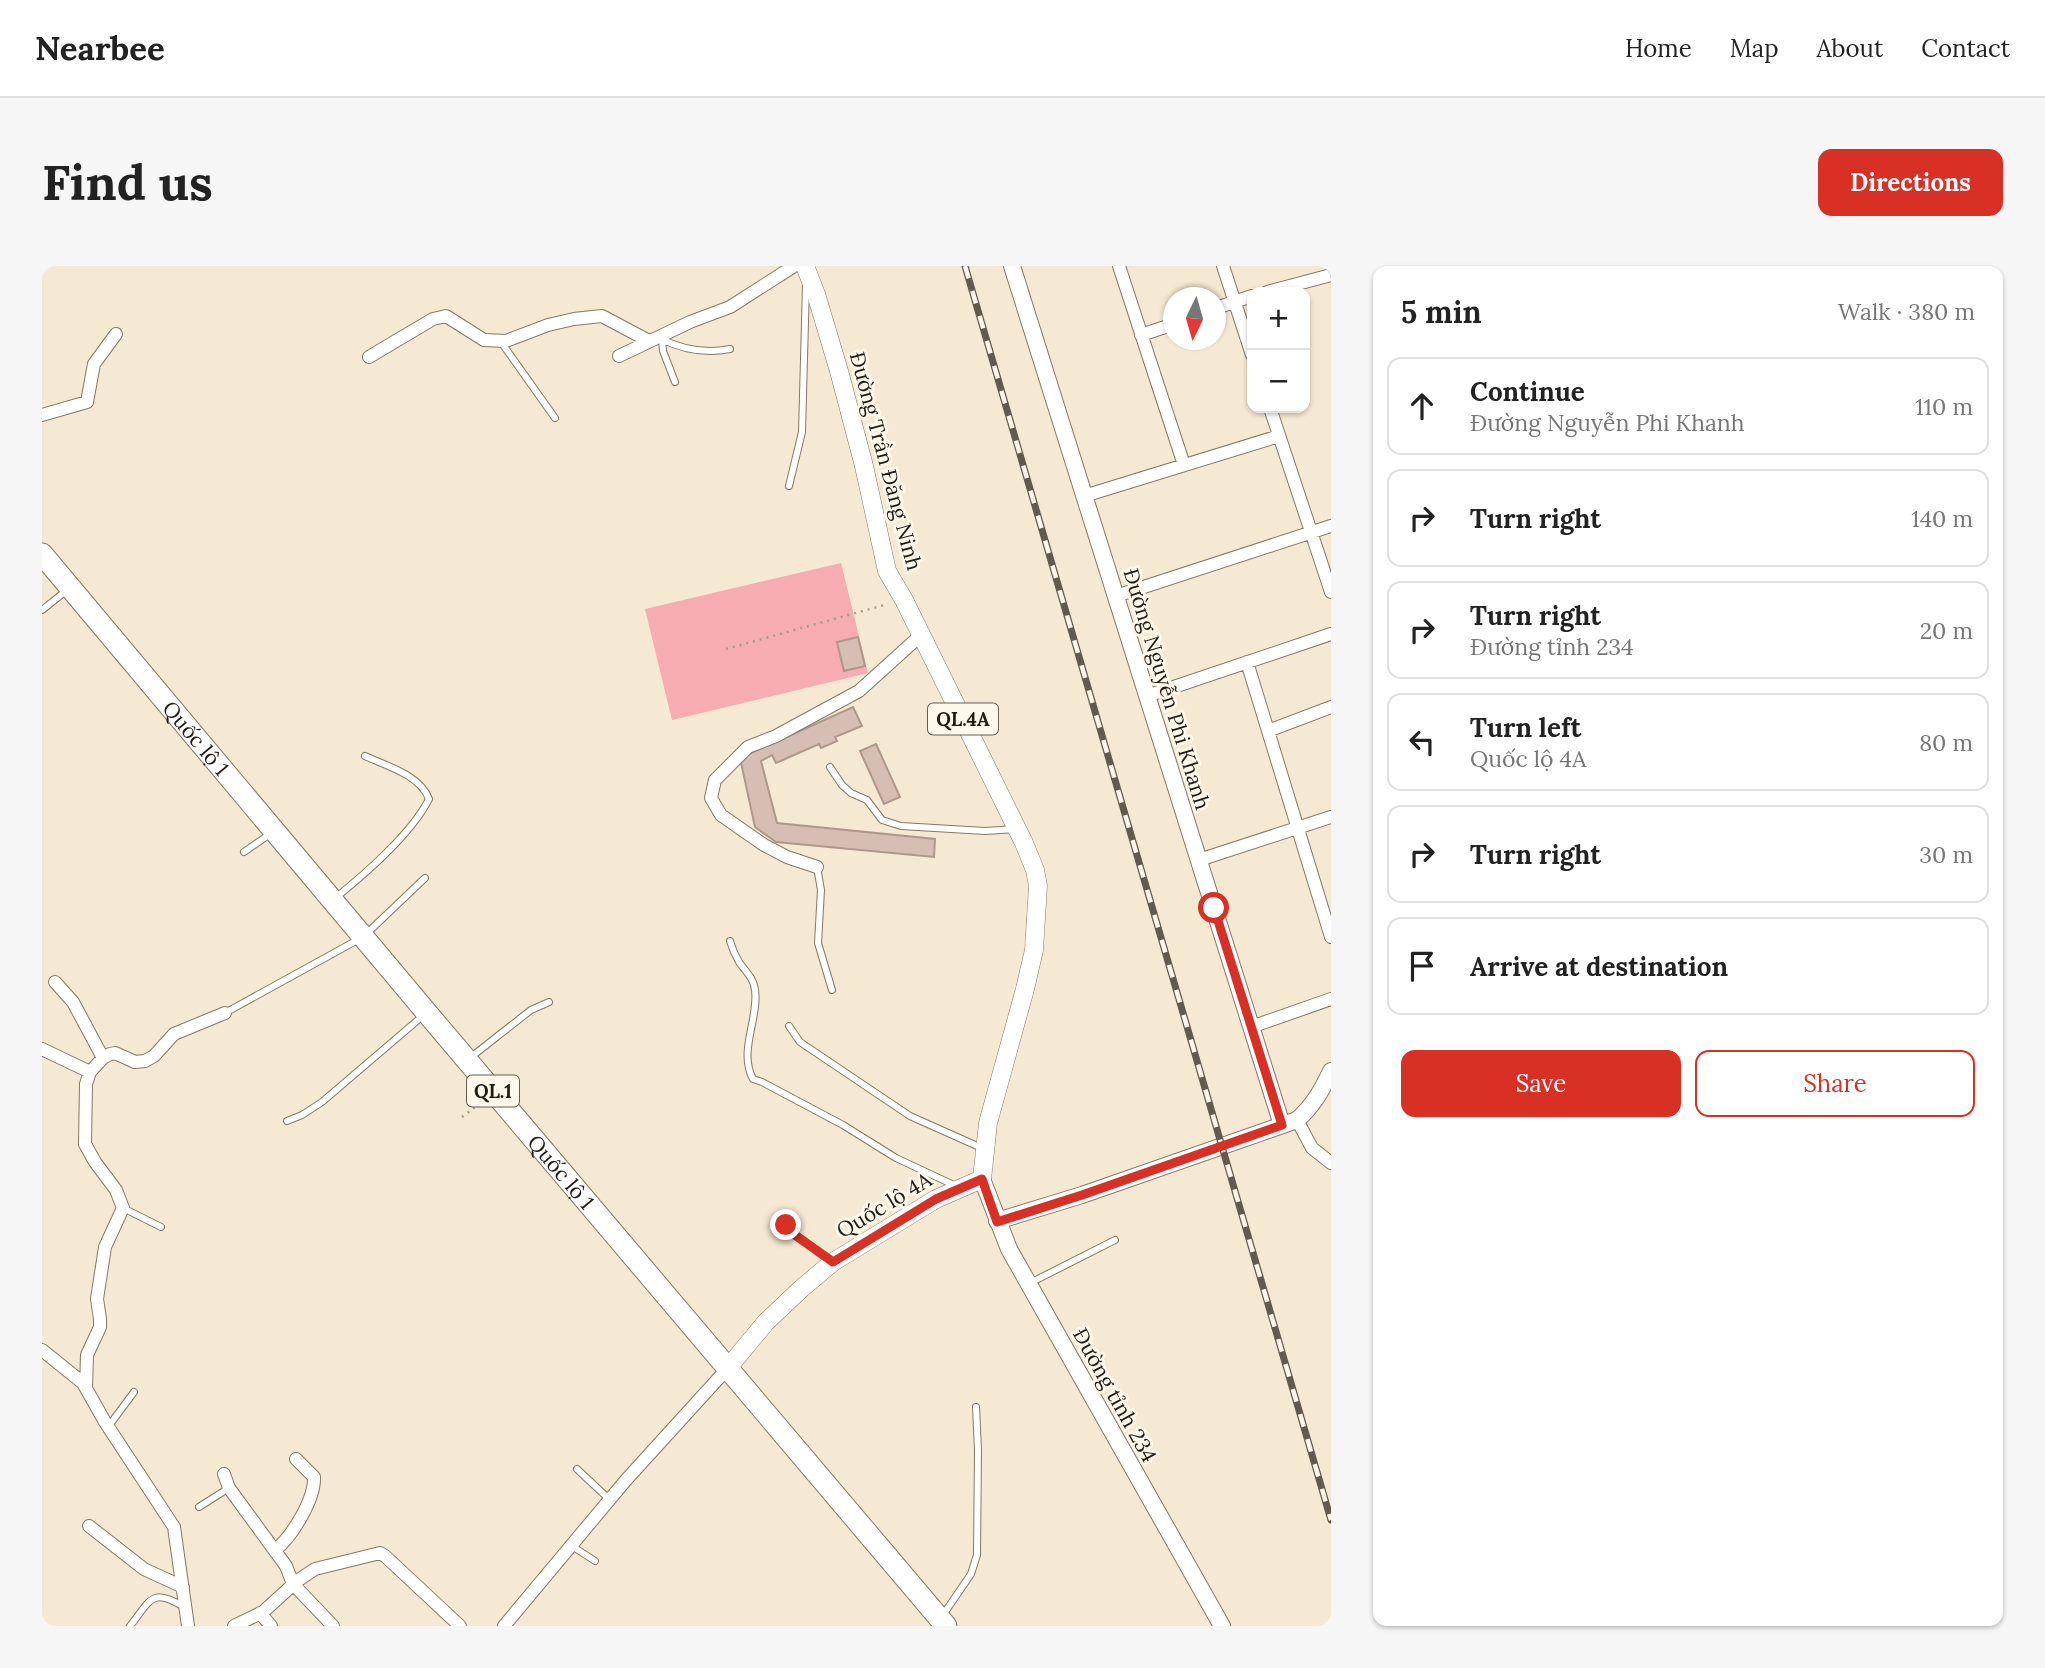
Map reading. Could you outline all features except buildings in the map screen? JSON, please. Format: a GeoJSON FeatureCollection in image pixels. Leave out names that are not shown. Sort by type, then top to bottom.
{"type":"FeatureCollection","features":[{"type":"Feature","properties":{"kind":"highway","name":"Quốc lộ 1"},"geometry":{"type":"LineString","coordinates":[[42,554],[493,1092],[943,1622]]}},
{"type":"Feature","properties":{"kind":"main road","name":"Đường Trần Đăng Ninh"},"geometry":{"type":"LineString","coordinates":[[802,267],[816,294],[861,454],[887,571],[1018,829],[1035,870],[1038,887],[1034,950],[988,1123],[982,1179]]}},
{"type":"Feature","properties":{"kind":"main road","name":"Quốc lộ 4A"},"geometry":{"type":"LineString","coordinates":[[727,1369],[766,1322],[833,1262],[936,1199],[982,1179]]}},
{"type":"Feature","properties":{"kind":"street","name":"Đường Nguyễn Phi Khanh"},"geometry":{"type":"LineString","coordinates":[[1012,266],[1251,1027],[1290,1123]]}},
{"type":"Feature","properties":{"kind":"street"},"geometry":{"type":"LineString","coordinates":[[1119,266],[1184,465]]}},
{"type":"Feature","properties":{"kind":"street"},"geometry":{"type":"LineString","coordinates":[[1223,266],[1250,350]]}},
{"type":"Feature","properties":{"kind":"street"},"geometry":{"type":"LineString","coordinates":[[619,356],[730,307],[802,267]]}},
{"type":"Feature","properties":{"kind":"street"},"geometry":{"type":"LineString","coordinates":[[1286,287],[1331,275]]}},
{"type":"Feature","properties":{"kind":"street"},"geometry":{"type":"LineString","coordinates":[[1226,304],[1247,297]]}},
{"type":"Feature","properties":{"kind":"street"},"geometry":{"type":"LineString","coordinates":[[369,357],[433,318],[446,316],[484,340],[506,341],[561,322],[602,316],[656,339]]}},
{"type":"Feature","properties":{"kind":"street"},"geometry":{"type":"LineString","coordinates":[[1141,335],[1163,328]]}},
{"type":"Feature","properties":{"kind":"street"},"geometry":{"type":"LineString","coordinates":[[42,415],[88,402],[94,364],[116,334]]}},
{"type":"Feature","properties":{"kind":"street"},"geometry":{"type":"LineString","coordinates":[[1272,413],[1331,592]]}},
{"type":"Feature","properties":{"kind":"street"},"geometry":{"type":"LineString","coordinates":[[1084,496],[1279,436]]}},
{"type":"Feature","properties":{"kind":"street"},"geometry":{"type":"LineString","coordinates":[[1115,596],[1331,526]]}},
{"type":"Feature","properties":{"kind":"street"},"geometry":{"type":"LineString","coordinates":[[1147,696],[1331,634]]}},
{"type":"Feature","properties":{"kind":"street"},"geometry":{"type":"LineString","coordinates":[[817,867],[787,857],[764,845],[721,816],[711,797],[715,780],[748,747],[776,736],[859,691],[921,635]]}},
{"type":"Feature","properties":{"kind":"street"},"geometry":{"type":"LineString","coordinates":[[1247,662],[1297,829],[1329,922],[1331,937]]}},
{"type":"Feature","properties":{"kind":"street"},"geometry":{"type":"LineString","coordinates":[[1268,731],[1331,707]]}},
{"type":"Feature","properties":{"kind":"street"},"geometry":{"type":"LineString","coordinates":[[1199,860],[1331,817]]}},
{"type":"Feature","properties":{"kind":"street"},"geometry":{"type":"LineString","coordinates":[[55,982],[72,1002],[103,1058]]}},
{"type":"Feature","properties":{"kind":"street"},"geometry":{"type":"LineString","coordinates":[[1251,1027],[1331,999]]}},
{"type":"Feature","properties":{"kind":"street"},"geometry":{"type":"LineString","coordinates":[[86,1388],[87,1355],[100,1327],[97,1299],[105,1247],[122,1208],[116,1190],[85,1144],[86,1084],[90,1072],[103,1058],[115,1053],[135,1062],[145,1061],[154,1056],[174,1034],[225,1013]]}},
{"type":"Feature","properties":{"kind":"street"},"geometry":{"type":"LineString","coordinates":[[42,1049],[90,1072]]}},
{"type":"Feature","properties":{"kind":"street"},"geometry":{"type":"LineString","coordinates":[[997,1222],[1290,1123],[1308,1110],[1319,1096],[1331,1071]]}},
{"type":"Feature","properties":{"kind":"street"},"geometry":{"type":"LineString","coordinates":[[1290,1123],[1312,1148],[1331,1163]]}},
{"type":"Feature","properties":{"kind":"street","name":"Đường tỉnh 234"},"geometry":{"type":"LineString","coordinates":[[982,1179],[1009,1249],[1222,1626]]}},
{"type":"Feature","properties":{"kind":"street"},"geometry":{"type":"LineString","coordinates":[[42,1350],[83,1383],[108,1427],[174,1527],[188,1626]]}},
{"type":"Feature","properties":{"kind":"street"},"geometry":{"type":"LineString","coordinates":[[504,1626],[610,1500],[727,1369]]}},
{"type":"Feature","properties":{"kind":"street"},"geometry":{"type":"LineString","coordinates":[[275,1550],[284,1544],[290,1534],[307,1505],[314,1484],[314,1477],[296,1459]]}},
{"type":"Feature","properties":{"kind":"street"},"geometry":{"type":"LineString","coordinates":[[224,1474],[229,1488],[286,1566],[293,1584],[333,1626]]}},
{"type":"Feature","properties":{"kind":"street"},"geometry":{"type":"LineString","coordinates":[[89,1526],[144,1569],[183,1587]]}},
{"type":"Feature","properties":{"kind":"street"},"geometry":{"type":"LineString","coordinates":[[233,1626],[260,1614],[293,1584],[315,1569],[380,1553],[460,1626]]}},
{"type":"Feature","properties":{"kind":"street"},"geometry":{"type":"LineString","coordinates":[[260,1614],[271,1626]]}},
{"type":"Feature","properties":{"kind":"lane"},"geometry":{"type":"LineString","coordinates":[[789,486],[802,432],[802,267]]}},
{"type":"Feature","properties":{"kind":"lane"},"geometry":{"type":"LineString","coordinates":[[656,339],[687,348],[716,352],[730,349]]}},
{"type":"Feature","properties":{"kind":"lane"},"geometry":{"type":"LineString","coordinates":[[656,339],[675,382]]}},
{"type":"Feature","properties":{"kind":"lane"},"geometry":{"type":"LineString","coordinates":[[500,341],[555,418]]}},
{"type":"Feature","properties":{"kind":"lane"},"geometry":{"type":"LineString","coordinates":[[42,610],[71,588]]}},
{"type":"Feature","properties":{"kind":"lane"},"geometry":{"type":"LineString","coordinates":[[333,900],[356,881],[420,816],[429,799],[425,789],[401,771],[365,756]]}},
{"type":"Feature","properties":{"kind":"lane"},"geometry":{"type":"LineString","coordinates":[[830,767],[842,785],[851,793],[867,800],[882,820],[901,826],[985,831],[1018,829]]}},
{"type":"Feature","properties":{"kind":"lane"},"geometry":{"type":"LineString","coordinates":[[244,852],[274,831]]}},
{"type":"Feature","properties":{"kind":"lane"},"geometry":{"type":"LineString","coordinates":[[817,867],[821,890],[818,943],[832,990]]}},
{"type":"Feature","properties":{"kind":"lane"},"geometry":{"type":"LineString","coordinates":[[225,1013],[363,937],[425,878]]}},
{"type":"Feature","properties":{"kind":"lane"},"geometry":{"type":"LineString","coordinates":[[730,941],[755,989],[748,1054],[748,1070],[753,1079],[843,1125],[896,1158],[961,1188]]}},
{"type":"Feature","properties":{"kind":"lane"},"geometry":{"type":"LineString","coordinates":[[467,1061],[531,1010],[549,1002]]}},
{"type":"Feature","properties":{"kind":"lane"},"geometry":{"type":"LineString","coordinates":[[287,1121],[322,1102],[427,1013]]}},
{"type":"Feature","properties":{"kind":"lane"},"geometry":{"type":"LineString","coordinates":[[789,1027],[800,1042],[910,1116],[985,1150]]}},
{"type":"Feature","properties":{"kind":"lane"},"geometry":{"type":"LineString","coordinates":[[122,1208],[161,1227]]}},
{"type":"Feature","properties":{"kind":"lane"},"geometry":{"type":"LineString","coordinates":[[781,1217],[795,1235],[833,1262]]}},
{"type":"Feature","properties":{"kind":"lane"},"geometry":{"type":"LineString","coordinates":[[1029,1284],[1115,1240]]}},
{"type":"Feature","properties":{"kind":"lane"},"geometry":{"type":"LineString","coordinates":[[108,1427],[134,1392]]}},
{"type":"Feature","properties":{"kind":"lane"},"geometry":{"type":"LineString","coordinates":[[943,1622],[971,1574],[977,1555],[976,1407]]}},
{"type":"Feature","properties":{"kind":"lane"},"geometry":{"type":"LineString","coordinates":[[577,1469],[610,1500]]}},
{"type":"Feature","properties":{"kind":"lane"},"geometry":{"type":"LineString","coordinates":[[199,1507],[229,1488]]}},
{"type":"Feature","properties":{"kind":"lane"},"geometry":{"type":"LineString","coordinates":[[572,1546],[595,1561]]}},
{"type":"Feature","properties":{"kind":"lane"},"geometry":{"type":"LineString","coordinates":[[130,1626],[151,1600],[158,1597],[167,1597],[186,1608]]}},
{"type":"Feature","properties":{"kind":"path"},"geometry":{"type":"LineString","coordinates":[[726,649],[904,600]]}},
{"type":"Feature","properties":{"kind":"path"},"geometry":{"type":"LineString","coordinates":[[462,1117],[493,1092]]}},
{"type":"Feature","properties":{"kind":"shaded area"},"geometry":{"type":"Polygon","coordinates":[[[841,563],[868,673],[672,720],[645,609],[841,563]]]}},
{"type":"Feature","properties":{"kind":"railway"},"geometry":{"type":"LineString","coordinates":[[965,266],[1331,1520]]}},
{"type":"Feature","properties":{"kind":"route"},"geometry":{"type":"LineString","coordinates":[[786,1225],[795,1235],[833,1262],[936,1199],[982,1179],[997,1222],[1282,1125],[1214,908]]}}]}
